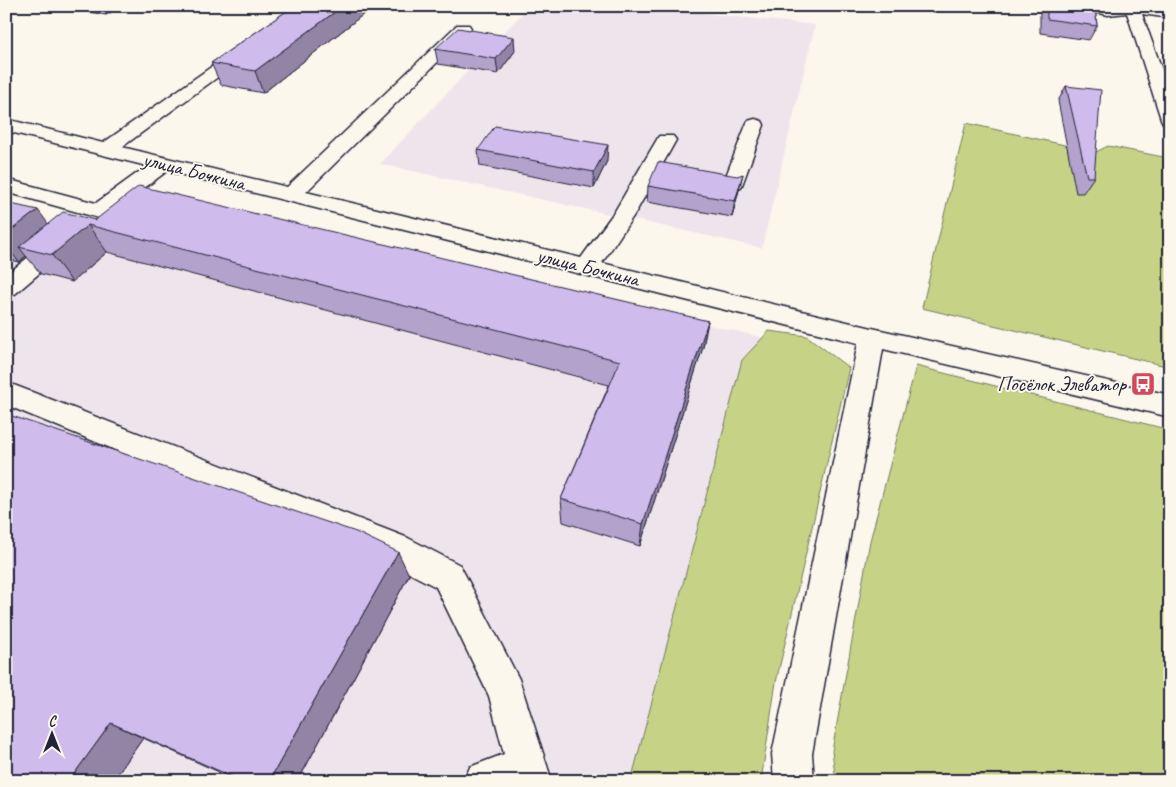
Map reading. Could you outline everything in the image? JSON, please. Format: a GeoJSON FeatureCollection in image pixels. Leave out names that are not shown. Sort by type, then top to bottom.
{"type":"FeatureCollection","features":[{"type":"Feature","properties":{"kind":"street"},"geometry":{"type":"LineString","coordinates":[[106,150],[308,6]]}},
{"type":"Feature","properties":{"kind":"street"},"geometry":{"type":"LineString","coordinates":[[1086,6],[1108,10],[1133,7],[1170,12]]}},
{"type":"Feature","properties":{"kind":"street"},"geometry":{"type":"LineString","coordinates":[[1133,7],[1170,119]]}},
{"type":"Feature","properties":{"kind":"street"},"geometry":{"type":"LineString","coordinates":[[291,195],[463,28]]}},
{"type":"Feature","properties":{"kind":"street"},"geometry":{"type":"LineString","coordinates":[[668,172],[734,184],[755,124]]}},
{"type":"Feature","properties":{"kind":"street","name":"улица Бочкина"},"geometry":{"type":"LineString","coordinates":[[6,125],[872,337],[1170,406]]}},
{"type":"Feature","properties":{"kind":"street"},"geometry":{"type":"LineString","coordinates":[[666,140],[668,172]]}},
{"type":"Feature","properties":{"kind":"street"},"geometry":{"type":"LineString","coordinates":[[6,288],[99,211],[163,164]]}},
{"type":"Feature","properties":{"kind":"street"},"geometry":{"type":"LineString","coordinates":[[587,267],[625,212],[668,172]]}},
{"type":"Feature","properties":{"kind":"street"},"geometry":{"type":"LineString","coordinates":[[6,185],[99,211]]}},
{"type":"Feature","properties":{"kind":"street"},"geometry":{"type":"LineString","coordinates":[[791,772],[872,337]]}},
{"type":"Feature","properties":{"kind":"street"},"geometry":{"type":"LineString","coordinates":[[6,393],[396,549],[448,576],[506,692],[530,773],[484,781]]}},
{"type":"Feature","properties":{"kind":"shaded area"},"geometry":{"type":"Polygon","coordinates":[[[529,6],[632,6],[815,25],[762,248],[380,164],[529,6]]]}},
{"type":"Feature","properties":{"kind":"shaded area"},"geometry":{"type":"Polygon","coordinates":[[[160,196],[773,340],[666,781],[6,781],[6,211],[106,239],[160,196]]]}},
{"type":"Feature","properties":{"kind":"green space"},"geometry":{"type":"Polygon","coordinates":[[[966,123],[1096,152],[1108,146],[1168,158],[1170,367],[922,308],[966,123]]]}},
{"type":"Feature","properties":{"kind":"green space"},"geometry":{"type":"Polygon","coordinates":[[[769,331],[807,336],[849,368],[776,682],[761,781],[631,781],[742,360],[769,331]]]}},
{"type":"Feature","properties":{"kind":"green space"},"geometry":{"type":"Polygon","coordinates":[[[916,366],[1170,430],[1170,781],[836,781],[832,751],[870,541],[916,366]]]}},
{"type":"Feature","properties":{"kind":"building"},"geometry":{"type":"Polygon","coordinates":[[[294,6],[343,6],[255,71],[211,63],[294,6]]]}},
{"type":"Feature","properties":{"kind":"building"},"geometry":{"type":"Polygon","coordinates":[[[1047,6],[1095,6],[1097,26],[1047,19],[1047,6]]]}},
{"type":"Feature","properties":{"kind":"building"},"geometry":{"type":"Polygon","coordinates":[[[458,28],[514,37],[496,59],[435,49],[458,28]]]}},
{"type":"Feature","properties":{"kind":"building"},"geometry":{"type":"Polygon","coordinates":[[[1066,86],[1101,90],[1094,177],[1087,177],[1066,86]]]}},
{"type":"Feature","properties":{"kind":"building"},"geometry":{"type":"Polygon","coordinates":[[[495,126],[608,145],[594,172],[478,150],[495,126]]]}},
{"type":"Feature","properties":{"kind":"building"},"geometry":{"type":"Polygon","coordinates":[[[658,162],[737,176],[743,174],[735,201],[648,186],[658,162]]]}},
{"type":"Feature","properties":{"kind":"building"},"geometry":{"type":"Polygon","coordinates":[[[139,186],[708,321],[643,524],[561,499],[620,361],[88,225],[52,255],[19,247],[63,212],[94,221],[139,186]]]}},
{"type":"Feature","properties":{"kind":"building"},"geometry":{"type":"Polygon","coordinates":[[[6,203],[38,210],[6,234],[6,203]]]}},
{"type":"Feature","properties":{"kind":"building"},"geometry":{"type":"Polygon","coordinates":[[[6,414],[356,532],[398,552],[269,781],[242,781],[111,723],[69,781],[6,781],[6,414]]]}},
{"type":"Feature","properties":{"kind":"place","name":"Посёлок Элеватор"},"geometry":{"type":"Point","coordinates":[1143,384]}}]}
